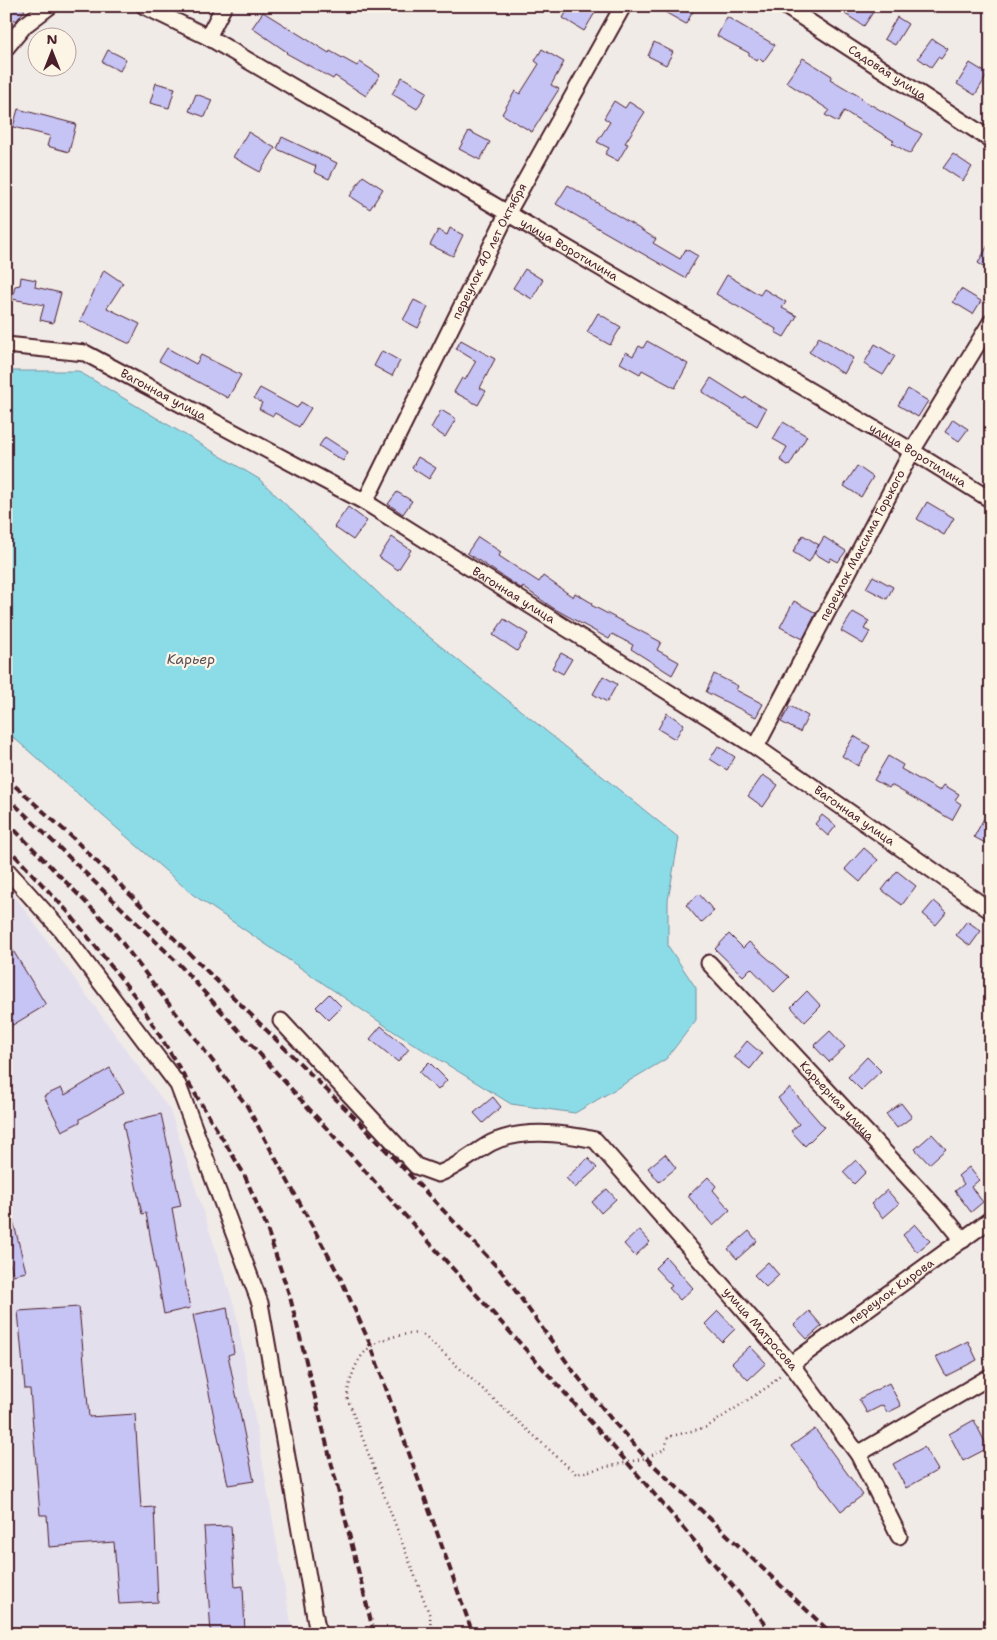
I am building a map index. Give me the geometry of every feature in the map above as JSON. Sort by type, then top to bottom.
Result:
[{"type":"street","points":[[6,48],[25,25],[50,6]]},
{"type":"street","name":"улица Воротилина","points":[[144,6],[208,38],[508,212],[912,451],[991,500]]},
{"type":"street","points":[[208,38],[224,6]]},
{"type":"street","name":"переулок 40 лет Октября","points":[[366,502],[508,212],[623,6]]},
{"type":"street","name":"Садовая улица","points":[[785,6],[991,140]]},
{"type":"street","name":"переулок Максима Горького","points":[[756,747],[912,451],[991,322]]},
{"type":"street","name":"Вагонная улица","points":[[6,345],[86,353],[366,502],[756,747],[991,911]]},
{"type":"street","points":[[6,869],[61,930],[178,1085],[260,1303],[318,1634]]},
{"type":"street","name":"Карьерная улица","points":[[709,963],[942,1214],[963,1240]]},
{"type":"street","name":"улица Матросова","points":[[281,1021],[416,1166],[438,1174],[452,1169],[492,1143],[516,1136],[543,1133],[595,1140],[791,1364],[858,1454],[899,1536]]},
{"type":"street","name":"переулок Кирова","points":[[791,1364],[991,1219]]},
{"type":"street","points":[[858,1454],[991,1376]]},
{"type":"path","points":[[431,1634],[430,1616],[347,1397],[351,1373],[363,1354],[371,1346],[394,1334],[421,1333],[576,1474],[646,1458],[665,1449],[668,1437],[707,1428],[769,1386],[791,1364]]},
{"type":"shaded area","points":[[6,884],[170,1110],[236,1311],[293,1634],[6,1634]]},
{"type":"water","name":"Карьер","points":[[6,371],[78,371],[259,479],[397,611],[679,838],[668,900],[668,946],[696,988],[696,1020],[666,1059],[575,1113],[511,1104],[396,1033],[192,894],[6,731]]},
{"type":"building","points":[[6,6],[17,6],[25,10],[16,21],[6,16]]},
{"type":"building","points":[[570,6],[588,6],[596,11],[584,31],[563,18]]},
{"type":"building","points":[[654,6],[696,6],[686,24]]},
{"type":"building","points":[[849,6],[877,6],[864,26],[845,14]]},
{"type":"building","points":[[263,12],[329,53],[330,51],[357,66],[360,62],[380,75],[366,96],[335,76],[333,79],[286,53],[252,28]]},
{"type":"building","points":[[727,17],[775,45],[763,62],[759,58],[757,61],[749,53],[717,36]]},
{"type":"building","points":[[897,17],[908,24],[895,45],[884,39]]},
{"type":"building","points":[[932,39],[948,49],[941,59],[938,57],[931,67],[918,58]]},
{"type":"building","points":[[654,42],[673,52],[666,65],[648,56]]},
{"type":"building","points":[[542,49],[564,62],[551,85],[559,89],[532,132],[502,114],[515,91],[520,94],[539,64],[535,61]]},
{"type":"building","points":[[108,50],[126,59],[120,71],[102,62]]},
{"type":"building","points":[[803,58],[832,76],[830,79],[861,99],[922,134],[910,154],[892,143],[894,141],[844,111],[838,122],[825,115],[829,110],[786,82]]},
{"type":"building","points":[[970,63],[988,74],[975,95],[957,84]]},
{"type":"building","points":[[402,77],[427,92],[417,109],[392,94]]},
{"type":"building","points":[[156,83],[175,88],[169,108],[150,103]]},
{"type":"building","points":[[196,94],[212,100],[205,117],[189,111]]},
{"type":"building","points":[[614,101],[625,108],[629,102],[645,112],[625,143],[628,144],[618,161],[605,154],[609,148],[597,142],[610,122],[604,118]]},
{"type":"building","points":[[18,109],[76,124],[69,152],[47,146],[50,136],[13,127]]},
{"type":"building","points":[[469,131],[490,142],[480,160],[459,149]]},
{"type":"building","points":[[248,132],[275,148],[260,172],[233,157]]},
{"type":"building","points":[[282,137],[337,163],[329,179],[314,172],[316,166],[277,149]]},
{"type":"building","points":[[953,154],[972,167],[963,181],[943,168]]},
{"type":"building","points":[[363,176],[383,189],[370,209],[350,196]]},
{"type":"building","points":[[568,185],[656,239],[653,243],[680,259],[686,249],[698,256],[685,278],[556,204]]},
{"type":"building","points":[[450,228],[463,235],[453,256],[430,245],[438,230],[447,235]]},
{"type":"building","points":[[991,240],[991,271],[978,263]]},
{"type":"building","points":[[525,269],[543,280],[532,299],[513,288]]},
{"type":"building","points":[[104,270],[123,283],[107,308],[140,324],[130,344],[80,321]]},
{"type":"building","points":[[727,275],[760,295],[764,289],[786,302],[782,308],[797,316],[784,337],[775,332],[776,329],[716,294]]},
{"type":"building","points":[[21,277],[36,280],[35,287],[61,293],[53,323],[40,320],[44,305],[12,299],[15,286],[20,285]]},
{"type":"building","points":[[961,289],[981,301],[973,314],[953,302]]},
{"type":"building","points":[[414,300],[428,307],[418,328],[403,320]]},
{"type":"building","points":[[598,313],[621,327],[610,345],[587,332]]},
{"type":"building","points":[[819,337],[853,358],[844,374],[809,352]]},
{"type":"building","points":[[461,340],[495,359],[480,388],[486,391],[478,405],[454,392],[462,378],[465,380],[476,361],[456,349]]},
{"type":"building","points":[[647,341],[688,364],[675,388],[642,370],[640,374],[620,363],[626,352],[633,356],[639,346],[643,348]]},
{"type":"building","points":[[875,344],[895,356],[883,375],[864,364]]},
{"type":"building","points":[[167,348],[196,364],[201,355],[241,375],[228,398],[159,361]]},
{"type":"building","points":[[382,351],[400,361],[392,376],[374,366]]},
{"type":"building","points":[[711,378],[744,399],[745,397],[766,409],[757,426],[702,392]]},
{"type":"building","points":[[260,388],[297,408],[301,402],[311,408],[299,427],[275,413],[273,416],[259,409],[262,403],[254,398]]},
{"type":"building","points":[[908,389],[928,401],[918,417],[898,405]]},
{"type":"building","points":[[441,410],[456,419],[445,437],[431,428]]},
{"type":"building","points":[[953,419],[968,429],[959,441],[945,432]]},
{"type":"building","points":[[783,422],[807,436],[789,466],[780,460],[787,447],[773,439]]},
{"type":"building","points":[[325,437],[348,452],[343,461],[319,446]]},
{"type":"building","points":[[418,457],[436,468],[429,479],[412,468]]},
{"type":"building","points":[[857,466],[873,477],[861,497],[844,486]]},
{"type":"building","points":[[397,492],[412,501],[403,514],[388,504]]},
{"type":"building","points":[[927,502],[954,518],[944,535],[917,519]]},
{"type":"building","points":[[348,507],[367,521],[353,540],[334,527]]},
{"type":"building","points":[[803,535],[819,545],[809,562],[793,552]]},
{"type":"building","points":[[392,537],[411,550],[398,570],[379,557]]},
{"type":"building","points":[[478,537],[501,552],[499,556],[539,582],[543,576],[573,597],[575,593],[592,603],[591,605],[661,642],[657,650],[679,662],[672,675],[631,649],[633,645],[612,634],[609,639],[553,608],[523,587],[522,589],[467,553]]},
{"type":"building","points":[[824,537],[846,551],[838,562],[831,558],[829,562],[814,553]]},
{"type":"building","points":[[873,576],[893,587],[887,599],[866,588]]},
{"type":"building","points":[[794,601],[816,613],[803,639],[780,627]]},
{"type":"building","points":[[853,612],[869,621],[864,629],[870,632],[863,644],[841,631]]},
{"type":"building","points":[[504,619],[528,634],[517,651],[493,635]]},
{"type":"building","points":[[561,653],[572,659],[563,674],[552,668]]},
{"type":"building","points":[[714,674],[738,686],[736,690],[763,704],[756,717],[706,692]]},
{"type":"building","points":[[603,676],[617,684],[607,702],[593,694]]},
{"type":"building","points":[[790,706],[808,716],[800,732],[781,722]]},
{"type":"building","points":[[667,713],[684,724],[675,739],[658,729]]},
{"type":"building","points":[[854,736],[870,746],[858,766],[842,756]]},
{"type":"building","points":[[718,746],[735,757],[727,770],[710,759]]},
{"type":"building","points":[[888,756],[903,765],[901,769],[940,791],[944,785],[959,794],[955,800],[961,804],[952,820],[891,785],[889,788],[874,780]]},
{"type":"building","points":[[763,775],[778,785],[763,807],[748,796]]},
{"type":"building","points":[[991,805],[991,846],[974,837]]},
{"type":"building","points":[[822,815],[836,826],[828,836],[815,824]]},
{"type":"building","points":[[864,848],[878,860],[860,882],[845,869]]},
{"type":"building","points":[[897,871],[916,886],[902,905],[882,890]]},
{"type":"building","points":[[699,894],[714,911],[701,923],[686,905]]},
{"type":"building","points":[[934,901],[947,912],[936,925],[923,914]]},
{"type":"building","points":[[967,921],[981,931],[970,946],[956,935]]},
{"type":"building","points":[[729,934],[743,948],[749,942],[789,977],[774,992],[751,968],[743,976],[715,949]]},
{"type":"building","points":[[6,939],[46,1005],[6,1029]]},
{"type":"building","points":[[807,991],[821,1006],[805,1022],[791,1007]]},
{"type":"building","points":[[329,994],[342,1007],[329,1020],[316,1007]]},
{"type":"building","points":[[381,1026],[409,1049],[398,1062],[370,1039]]},
{"type":"building","points":[[830,1031],[845,1047],[829,1062],[814,1046]]},
{"type":"building","points":[[747,1041],[762,1054],[750,1069],[734,1057]]},
{"type":"building","points":[[867,1057],[881,1071],[861,1090],[848,1077]]},
{"type":"building","points":[[429,1062],[447,1080],[438,1090],[419,1072]]},
{"type":"building","points":[[110,1068],[124,1093],[80,1119],[80,1122],[62,1131],[44,1096],[61,1088],[65,1095]]},
{"type":"building","points":[[790,1088],[824,1127],[805,1146],[791,1131],[799,1124],[778,1098]]},
{"type":"building","points":[[493,1097],[501,1107],[483,1123],[474,1113]]},
{"type":"building","points":[[901,1103],[912,1117],[897,1128],[886,1114]]},
{"type":"building","points":[[161,1114],[181,1206],[172,1208],[190,1308],[164,1314],[146,1213],[142,1214],[123,1123]]},
{"type":"building","points":[[932,1134],[946,1149],[929,1164],[915,1149]]},
{"type":"building","points":[[665,1154],[676,1168],[659,1182],[648,1168]]},
{"type":"building","points":[[588,1158],[597,1168],[575,1188],[566,1178]]},
{"type":"building","points":[[856,1160],[866,1172],[854,1184],[843,1172]]},
{"type":"building","points":[[969,1167],[979,1180],[971,1187],[983,1202],[971,1212],[955,1191],[964,1184],[958,1176]]},
{"type":"building","points":[[708,1177],[716,1186],[713,1190],[730,1210],[713,1226],[688,1196]]},
{"type":"building","points":[[607,1189],[616,1199],[601,1213],[592,1202]]},
{"type":"building","points":[[887,1190],[899,1204],[883,1218],[871,1204]]},
{"type":"building","points":[[10,1208],[26,1272],[13,1275],[6,1249],[6,1209]]},
{"type":"building","points":[[915,1224],[930,1241],[917,1252],[903,1235]]},
{"type":"building","points":[[639,1230],[650,1242],[635,1256],[624,1244]]},
{"type":"building","points":[[749,1231],[757,1241],[737,1259],[728,1249]]},
{"type":"building","points":[[666,1257],[693,1288],[680,1300],[669,1288],[672,1286],[655,1268]]},
{"type":"building","points":[[768,1262],[779,1275],[766,1287],[754,1275]]},
{"type":"building","points":[[79,1307],[89,1417],[135,1414],[141,1508],[154,1507],[158,1602],[119,1604],[114,1542],[49,1547],[47,1515],[40,1515],[30,1389],[25,1389],[18,1311]]},
{"type":"building","points":[[227,1307],[234,1353],[228,1355],[254,1481],[228,1485],[193,1315]]},
{"type":"building","points":[[718,1311],[735,1329],[722,1342],[705,1324]]},
{"type":"building","points":[[809,1311],[822,1326],[807,1339],[794,1325]]},
{"type":"building","points":[[968,1341],[977,1360],[946,1376],[936,1357]]},
{"type":"building","points":[[750,1346],[766,1363],[748,1380],[732,1363]]},
{"type":"building","points":[[889,1383],[901,1406],[887,1413],[883,1405],[867,1413],[859,1399]]},
{"type":"building","points":[[974,1420],[988,1448],[963,1461],[949,1434]]},
{"type":"building","points":[[815,1429],[863,1495],[841,1511],[791,1446]]},
{"type":"building","points":[[924,1447],[938,1470],[906,1488],[893,1464]]},
{"type":"building","points":[[231,1526],[235,1587],[243,1586],[245,1634],[211,1634],[204,1527]]},
{"type":"railway","points":[[6,778],[73,838],[361,1124],[501,1271],[574,1372],[612,1420],[646,1458],[832,1634]]},
{"type":"railway","points":[[6,796],[177,962],[626,1461],[774,1634]]},
{"type":"railway","points":[[6,821],[110,927],[247,1106],[340,1277],[371,1346],[473,1634]]},
{"type":"railway","points":[[6,846],[69,913],[138,1000],[244,1174],[265,1223],[290,1297],[374,1634]]}]
